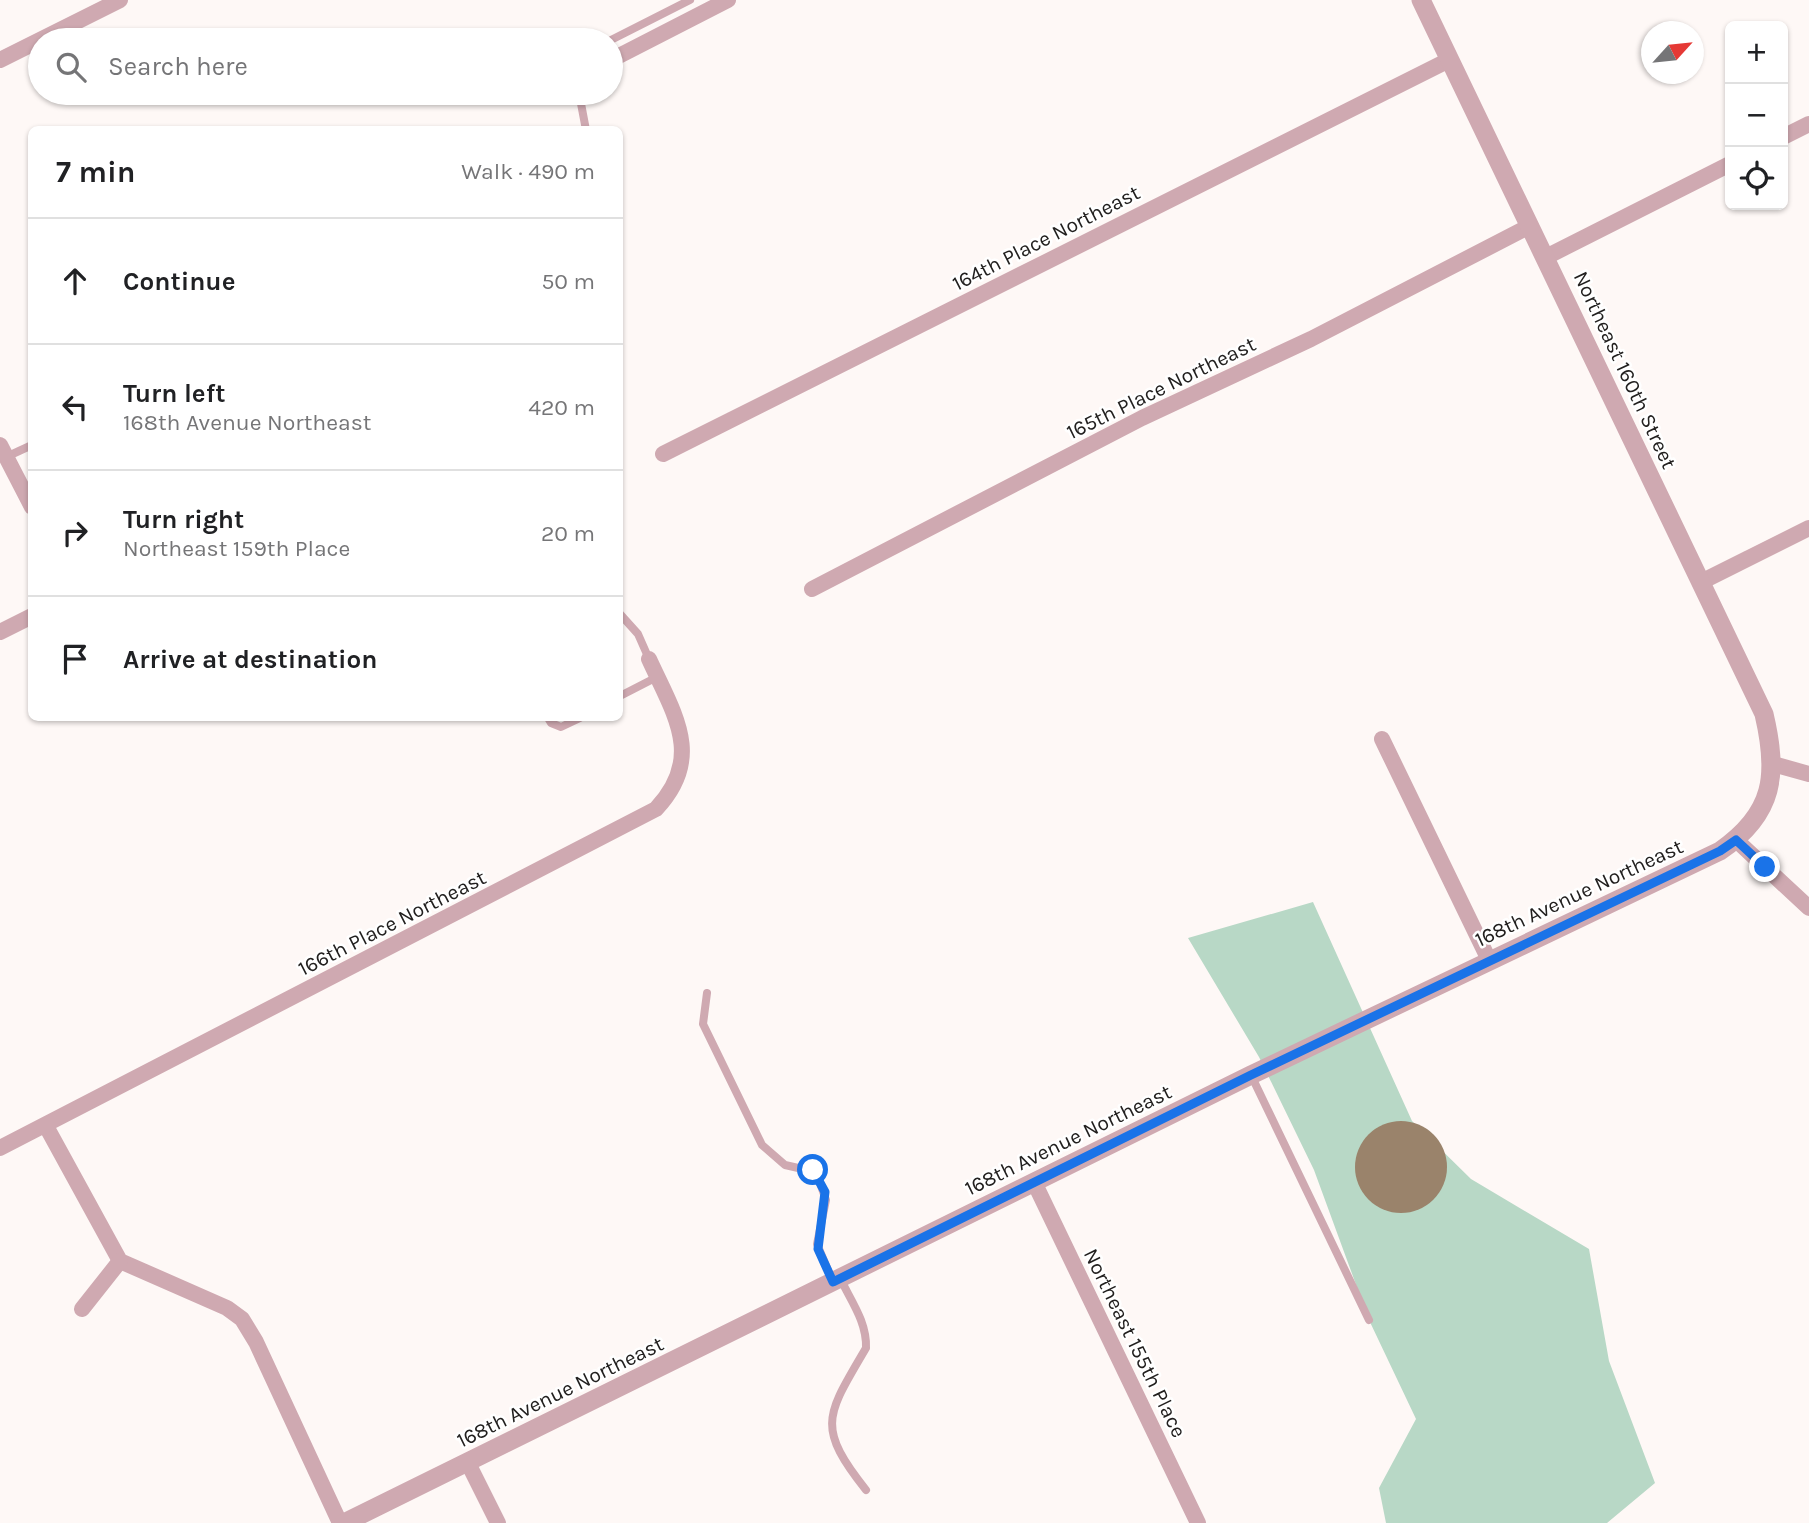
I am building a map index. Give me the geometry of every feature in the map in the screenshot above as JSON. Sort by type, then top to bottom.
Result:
[{"type":"street","points":[[64,28],[120,0]]},
{"type":"street","points":[[623,54],[728,0]]},
{"type":"street","name":"Northeast 160th Street","points":[[1421,0],[1764,714],[1773,764]]},
{"type":"street","points":[[0,60],[28,46]]},
{"type":"street","name":"164th Place Northeast","points":[[663,454],[1449,60]]},
{"type":"street","points":[[1788,134],[1809,124]]},
{"type":"street","points":[[1546,257],[1725,167]]},
{"type":"street","name":"165th Place Northeast","points":[[812,589],[1142,418],[1311,339],[1530,226]]},
{"type":"street","points":[[2,454],[28,500]]},
{"type":"street","points":[[1701,582],[1809,528]]},
{"type":"street","points":[[0,632],[28,617]]},
{"type":"street","name":"166th Place Northeast","points":[[0,1148],[656,809],[680,778],[682,747],[674,713],[649,659]]},
{"type":"street","points":[[1382,739],[1489,960]]},
{"type":"street","points":[[1773,764],[1809,774]]},
{"type":"street","name":"168th Avenue Northeast","points":[[347,1522],[1251,1075],[1720,851],[1736,840],[1767,797],[1773,764]]},
{"type":"street","points":[[1736,840],[1809,908]]},
{"type":"street","points":[[46,1126],[120,1261],[227,1308],[242,1319],[347,1522]]},
{"type":"street","name":"Northeast 155th Place","points":[[1034,1182],[1198,1523]]},
{"type":"street","points":[[82,1310],[120,1261]]},
{"type":"street","points":[[468,1463],[498,1523]]},
{"type":"lane","points":[[623,34],[690,0]]},
{"type":"lane","points":[[581,105],[585,126]]},
{"type":"lane","points":[[2,454],[28,445]]},
{"type":"lane","points":[[623,617],[638,634],[649,659]]},
{"type":"lane","points":[[623,694],[657,677]]},
{"type":"lane","points":[[550,721],[561,727],[574,721]]},
{"type":"lane","points":[[707,993],[703,1024],[762,1145],[785,1165],[817,1172],[826,1200],[817,1244],[864,1325],[866,1338],[866,1348],[837,1402],[831,1426],[838,1453],[866,1490]]},
{"type":"lane","points":[[1251,1075],[1369,1320]]},
{"type":"green space","points":[[1313,902],[1412,1121],[1471,1179],[1589,1249],[1609,1361],[1655,1483],[1607,1523],[1386,1523],[1379,1488],[1416,1419],[1369,1320],[1314,1170],[1259,1057],[1188,938]]},
{"type":"building","points":[[1401,1121],[1419,1124],[1434,1134],[1444,1149],[1447,1167],[1444,1185],[1434,1200],[1419,1210],[1401,1213],[1383,1210],[1368,1200],[1358,1185],[1355,1167],[1358,1149],[1368,1134],[1383,1124]]},
{"type":"route","points":[[813,1170],[817,1172],[826,1200],[817,1244],[833,1282],[1251,1075],[1720,851],[1736,840],[1765,867]]}]
